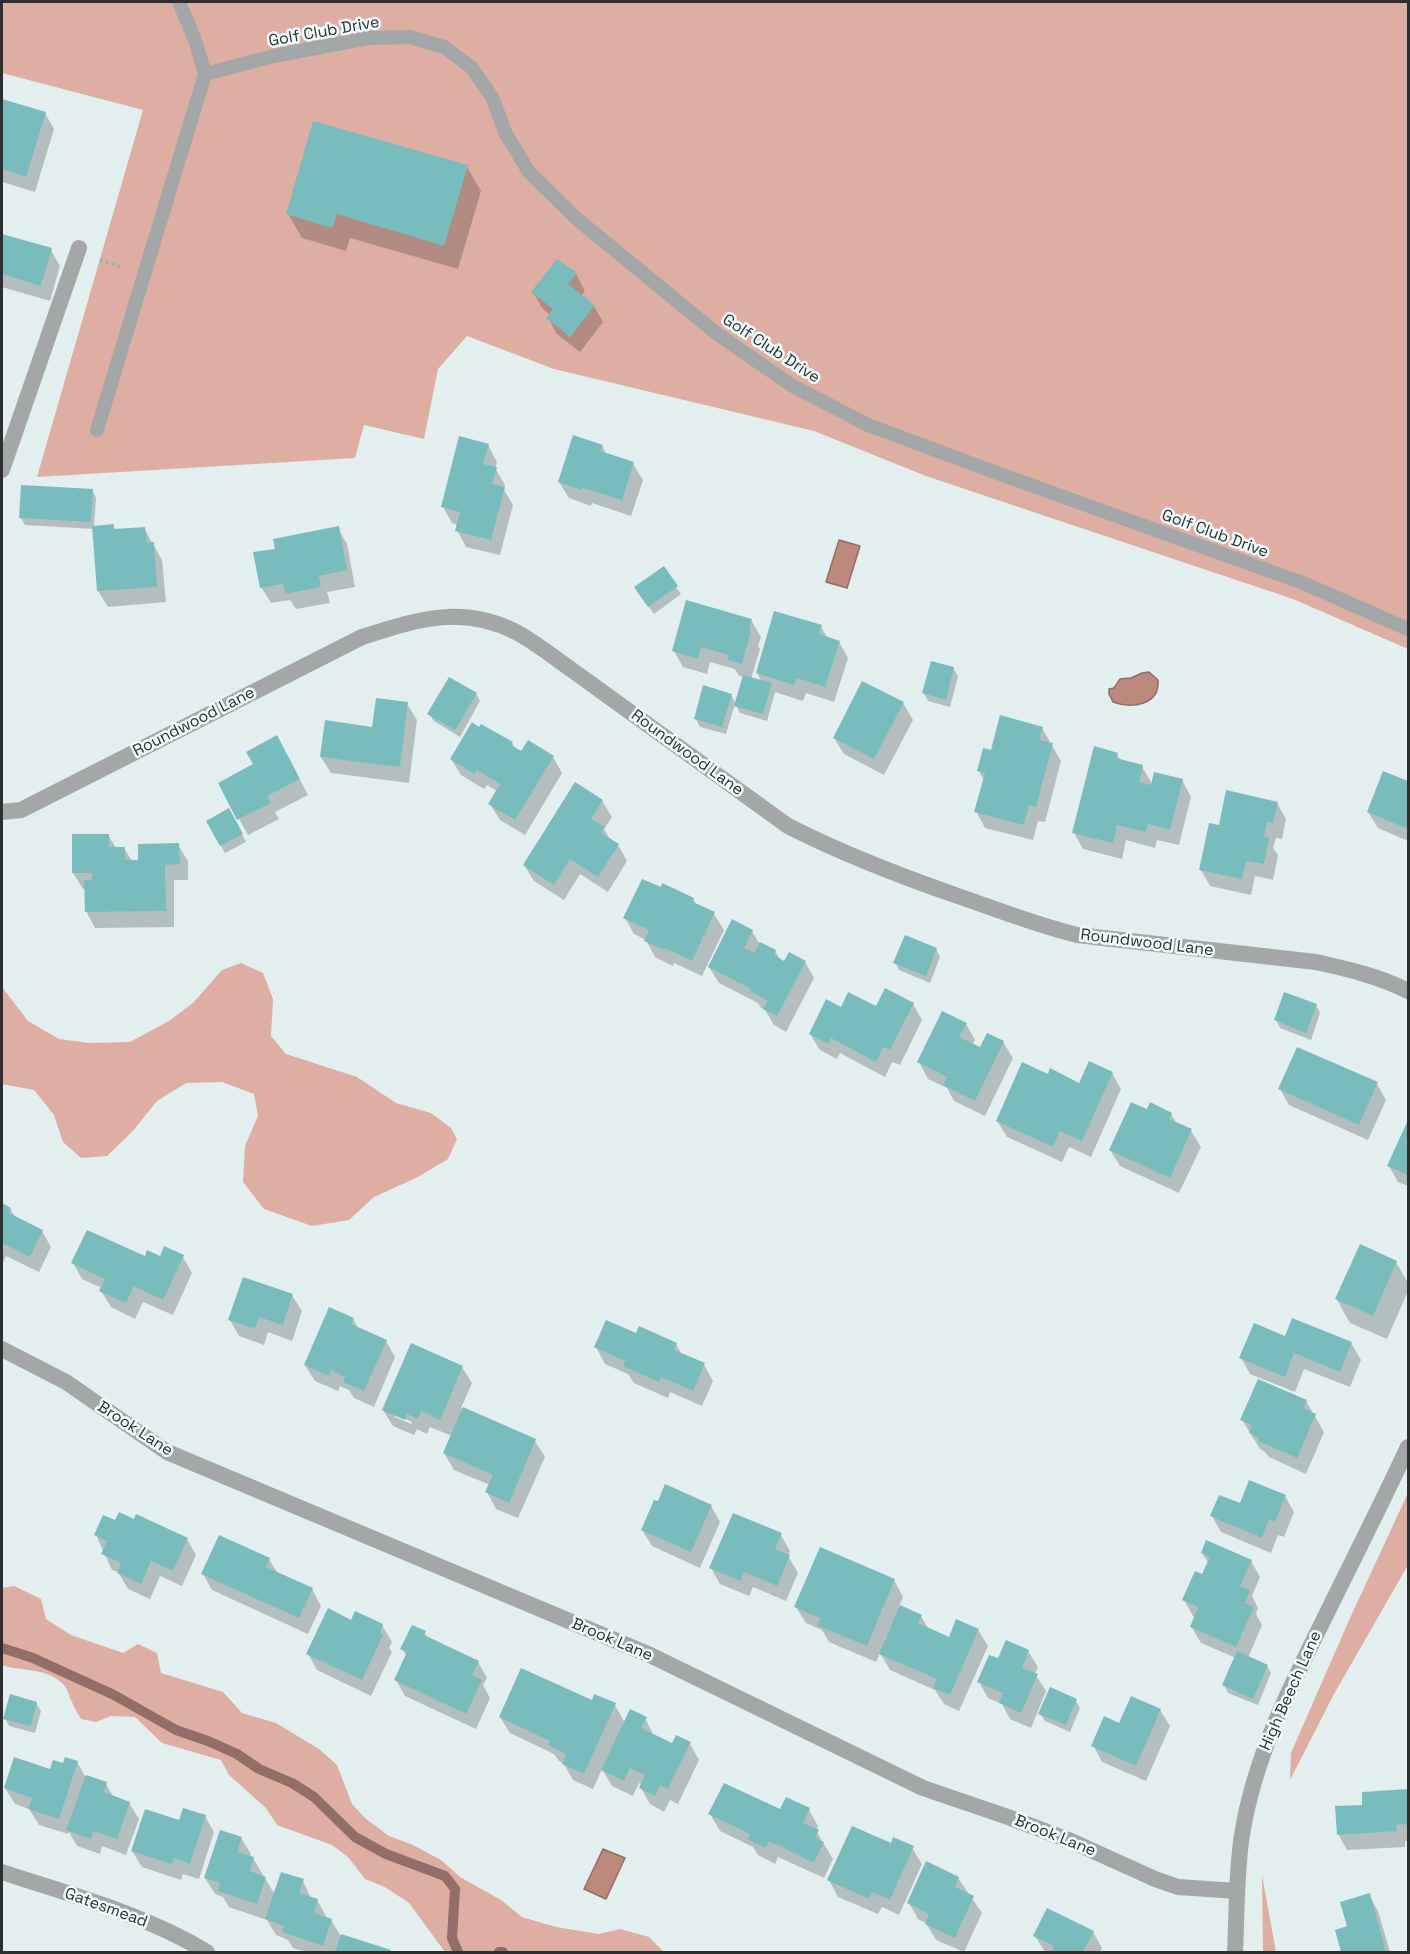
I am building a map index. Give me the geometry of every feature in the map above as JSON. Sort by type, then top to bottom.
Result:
[{"type":"street","points":[[2,470],[77,251]]},
{"type":"street","name":"Roundwood Lane","points":[[2,812],[21,810],[362,637],[407,623],[454,615],[464,616],[483,619],[515,632],[548,652],[788,826],[830,848],[880,869],[1056,930],[1077,935],[1316,962],[1383,979],[1408,991]]},
{"type":"street","name":"Brook Lane","points":[[2,1348],[66,1383],[167,1452],[650,1655],[923,1788],[1071,1841],[1178,1887],[1237,1891]]},
{"type":"street","name":"High Beech Lane","points":[[1236,1953],[1237,1891],[1242,1834],[1257,1771],[1296,1674],[1408,1448]]},
{"type":"street","name":"Gatesmead","points":[[2,1872],[142,1920],[181,1937],[207,1953]]},
{"type":"lane","points":[[97,430],[205,74],[195,40],[179,2]]},
{"type":"lane","name":"Golf Club Drive","points":[[205,74],[274,56],[368,38],[410,37],[444,47],[471,67],[492,97],[506,134],[529,172],[577,219],[716,333],[791,385],[868,425],[1303,583],[1408,629]]},
{"type":"path","points":[[77,251],[144,275]]},
{"type":"shaded area","points":[[2,2],[1408,2],[1408,649],[1293,599],[926,476],[814,431],[554,369],[467,336],[438,369],[424,439],[364,425],[355,458],[37,477],[143,110],[2,73]]},
{"type":"shaded area","points":[[839,540],[860,546],[847,588],[826,582]]},
{"type":"shaded area","points":[[1149,672],[1158,680],[1157,688],[1150,700],[1136,705],[1113,702],[1109,689],[1114,688],[1120,679]]},
{"type":"shaded area","points":[[241,963],[263,973],[273,999],[271,1036],[286,1054],[357,1077],[396,1103],[431,1113],[451,1128],[457,1139],[448,1159],[418,1177],[374,1197],[349,1220],[312,1226],[264,1209],[243,1182],[245,1146],[258,1116],[254,1094],[222,1082],[186,1083],[157,1101],[132,1132],[107,1156],[81,1158],[63,1142],[54,1115],[34,1090],[2,1084],[2,987],[28,1021],[59,1039],[89,1043],[130,1042],[169,1021],[193,1003],[222,970]]},
{"type":"shaded area","points":[[1408,1493],[1408,1565],[1334,1694],[1290,1780],[1291,1753]]},
{"type":"shaded area","points":[[14,1586],[41,1599],[46,1619],[71,1635],[123,1653],[138,1644],[157,1653],[161,1673],[223,1692],[242,1713],[276,1723],[319,1749],[337,1765],[352,1804],[365,1818],[389,1836],[413,1845],[441,1860],[460,1877],[501,1900],[522,1917],[556,1927],[599,1934],[620,1929],[649,1937],[664,1952],[445,1952],[409,1903],[385,1887],[365,1879],[348,1857],[332,1845],[277,1825],[266,1808],[229,1775],[221,1760],[162,1743],[135,1717],[111,1716],[96,1722],[81,1719],[65,1687],[57,1679],[50,1675],[2,1665],[2,1588]]},
{"type":"shaded area","points":[[603,1849],[625,1858],[606,1899],[584,1889]]},
{"type":"shaded area","points":[[1262,1875],[1276,1952],[1263,1952]]},
{"type":"building","points":[[2,99],[46,112],[26,177],[2,169]]},
{"type":"building","points":[[313,121],[468,165],[444,246],[337,214],[332,228],[286,214]]},
{"type":"building","points":[[2,234],[52,248],[41,286],[2,274]]},
{"type":"building","points":[[557,259],[577,273],[568,284],[595,305],[570,337],[546,318],[553,309],[531,292]]},
{"type":"building","points":[[573,435],[603,445],[600,451],[634,462],[622,500],[558,482]]},
{"type":"building","points":[[459,436],[489,444],[483,464],[497,467],[492,484],[505,487],[491,540],[455,531],[460,512],[441,507]]},
{"type":"building","points":[[21,485],[93,489],[91,522],[19,518]]},
{"type":"building","points":[[114,524],[114,529],[145,527],[147,543],[154,542],[157,587],[97,591],[92,526]]},
{"type":"building","points":[[339,526],[347,570],[319,576],[321,587],[285,594],[283,584],[260,588],[253,552],[275,549],[273,539]]},
{"type":"building","points":[[664,566],[678,586],[648,607],[634,587]]},
{"type":"building","points":[[686,600],[752,619],[742,664],[728,660],[729,655],[701,647],[698,659],[672,651]]},
{"type":"building","points":[[774,611],[822,625],[819,634],[840,641],[825,687],[797,678],[794,685],[756,673]]},
{"type":"building","points":[[931,661],[954,667],[946,700],[922,693]]},
{"type":"building","points":[[743,675],[772,683],[763,714],[734,706]]},
{"type":"building","points":[[449,677],[477,693],[455,730],[427,714]]},
{"type":"building","points":[[862,681],[904,702],[874,759],[833,738]]},
{"type":"building","points":[[703,685],[732,694],[722,727],[694,719]]},
{"type":"building","points":[[376,698],[408,702],[400,767],[320,757],[325,720],[372,727]]},
{"type":"building","points":[[1000,715],[1043,727],[1039,740],[1053,743],[1036,807],[1029,805],[1024,825],[974,812],[985,773],[977,771],[983,748],[991,750]]},
{"type":"building","points":[[472,722],[479,727],[481,724],[513,742],[511,745],[521,751],[528,740],[554,756],[515,820],[488,804],[500,784],[477,770],[474,774],[450,759]]},
{"type":"building","points":[[277,735],[300,779],[267,796],[271,803],[237,820],[218,783],[253,764],[246,752]]},
{"type":"building","points":[[1094,746],[1118,753],[1116,758],[1143,765],[1139,782],[1151,785],[1154,772],[1183,779],[1170,830],[1148,824],[1146,832],[1117,825],[1113,843],[1072,833]]},
{"type":"building","points":[[1383,771],[1408,781],[1408,829],[1367,812]]},
{"type":"building","points":[[575,782],[603,800],[591,819],[605,827],[601,833],[619,844],[598,877],[570,859],[554,885],[523,865]]},
{"type":"building","points":[[1226,790],[1278,802],[1273,823],[1267,822],[1264,836],[1269,838],[1264,864],[1246,861],[1242,879],[1199,870],[1209,823],[1219,825]]},
{"type":"building","points":[[229,808],[243,834],[220,846],[206,821]]},
{"type":"building","points":[[72,834],[109,834],[109,847],[125,847],[125,860],[138,860],[138,844],[179,843],[180,864],[165,865],[166,911],[85,912],[84,880],[92,880],[92,873],[72,873]]},
{"type":"building","points":[[642,879],[661,887],[662,883],[694,898],[693,902],[715,912],[692,961],[644,941],[649,930],[623,918]]},
{"type":"building","points":[[732,919],[753,930],[744,948],[754,953],[760,942],[776,950],[774,955],[784,961],[789,952],[806,961],[777,1016],[763,1009],[768,1001],[750,991],[751,989],[708,967]]},
{"type":"building","points":[[905,935],[937,948],[926,976],[893,963]]},
{"type":"building","points":[[885,988],[914,1003],[890,1050],[883,1047],[876,1062],[831,1038],[828,1044],[809,1034],[826,999],[841,1007],[848,992],[876,1006]]},
{"type":"building","points":[[1284,992],[1317,1004],[1306,1033],[1274,1020]]},
{"type":"building","points":[[942,1011],[967,1023],[959,1037],[980,1047],[987,1033],[1004,1041],[975,1101],[943,1085],[947,1077],[917,1062]]},
{"type":"building","points":[[1297,1047],[1378,1082],[1359,1125],[1278,1089]]},
{"type":"building","points":[[1089,1061],[1113,1072],[1082,1141],[1060,1131],[1053,1147],[996,1121],[1022,1062],[1048,1074],[1050,1068],[1079,1083]]},
{"type":"building","points":[[1131,1102],[1147,1109],[1150,1102],[1172,1113],[1169,1119],[1192,1129],[1170,1178],[1109,1150]]},
{"type":"building","points":[[1408,1120],[1408,1175],[1387,1166]]},
{"type":"building","points":[[2,1203],[11,1208],[9,1213],[43,1230],[30,1257],[2,1243]]},
{"type":"building","points":[[87,1230],[145,1256],[147,1250],[160,1256],[164,1246],[184,1255],[163,1300],[134,1286],[126,1303],[99,1291],[105,1279],[71,1263]]},
{"type":"building","points":[[1360,1244],[1397,1261],[1373,1316],[1335,1299]]},
{"type":"building","points":[[243,1277],[293,1294],[283,1325],[259,1317],[255,1329],[228,1320]]},
{"type":"building","points":[[329,1307],[354,1318],[351,1324],[387,1340],[364,1391],[343,1382],[345,1377],[331,1370],[329,1376],[304,1365]]},
{"type":"building","points":[[1292,1318],[1352,1342],[1340,1372],[1294,1353],[1285,1377],[1239,1358],[1254,1323],[1285,1336]]},
{"type":"building","points":[[606,1320],[636,1333],[639,1326],[677,1343],[674,1350],[705,1363],[693,1391],[661,1377],[659,1382],[623,1366],[625,1361],[594,1347]]},
{"type":"building","points":[[411,1343],[463,1366],[440,1420],[421,1411],[418,1419],[407,1414],[405,1420],[382,1410]]},
{"type":"building","points":[[1258,1379],[1307,1400],[1303,1408],[1316,1414],[1297,1458],[1258,1441],[1259,1438],[1249,1433],[1252,1425],[1240,1420]]},
{"type":"building","points":[[463,1407],[536,1439],[509,1503],[485,1492],[493,1475],[443,1453]]},
{"type":"building","points":[[1249,1480],[1286,1495],[1275,1522],[1269,1519],[1262,1538],[1210,1516],[1219,1495],[1240,1503]]},
{"type":"building","points":[[665,1484],[712,1505],[691,1552],[641,1530],[654,1500],[658,1501]]},
{"type":"building","points":[[119,1512],[134,1519],[136,1514],[188,1538],[173,1571],[151,1561],[141,1584],[117,1573],[121,1563],[101,1554],[107,1541],[94,1535],[103,1515],[115,1520]]},
{"type":"building","points":[[733,1513],[782,1533],[775,1549],[790,1555],[777,1586],[744,1572],[740,1581],[709,1568]]},
{"type":"building","points":[[219,1535],[270,1558],[266,1567],[313,1588],[299,1618],[201,1574]]},
{"type":"building","points":[[1206,1540],[1252,1560],[1240,1586],[1250,1590],[1245,1603],[1254,1607],[1236,1647],[1190,1627],[1198,1607],[1182,1600],[1195,1571],[1202,1574],[1210,1557],[1201,1553]]},
{"type":"building","points":[[820,1547],[895,1579],[867,1646],[818,1626],[820,1618],[794,1607]]},
{"type":"building","points":[[900,1605],[922,1615],[918,1623],[949,1637],[956,1619],[979,1629],[950,1695],[933,1688],[937,1679],[879,1654]]},
{"type":"building","points":[[328,1608],[351,1620],[355,1611],[383,1624],[380,1633],[383,1635],[362,1680],[306,1654]]},
{"type":"building","points":[[412,1625],[426,1631],[424,1635],[479,1661],[472,1675],[482,1680],[466,1714],[394,1680],[407,1652],[400,1649]]},
{"type":"building","points":[[1006,1640],[1029,1650],[1022,1668],[1038,1674],[1021,1713],[999,1703],[1003,1693],[977,1682],[989,1655],[998,1658]]},
{"type":"building","points":[[1237,1651],[1268,1665],[1253,1699],[1222,1685]]},
{"type":"building","points":[[521,1668],[592,1700],[594,1694],[616,1703],[584,1774],[562,1764],[566,1754],[548,1745],[550,1741],[499,1717]]},
{"type":"building","points":[[1050,1687],[1077,1699],[1066,1725],[1038,1714]]},
{"type":"building","points":[[10,1694],[37,1702],[31,1726],[3,1719]]},
{"type":"building","points":[[1131,1696],[1161,1709],[1136,1766],[1091,1746],[1104,1716],[1119,1723]]},
{"type":"building","points":[[630,1709],[647,1717],[641,1728],[672,1743],[676,1735],[691,1742],[668,1789],[660,1785],[655,1796],[639,1788],[645,1775],[630,1768],[624,1781],[601,1770]]},
{"type":"building","points":[[14,1757],[50,1769],[53,1760],[63,1763],[65,1757],[78,1761],[59,1819],[28,1809],[32,1798],[4,1788]]},
{"type":"building","points":[[86,1775],[107,1782],[104,1792],[130,1802],[117,1839],[93,1831],[91,1839],[66,1830]]},
{"type":"building","points":[[724,1783],[780,1809],[786,1797],[810,1808],[803,1823],[819,1830],[815,1838],[824,1842],[814,1863],[769,1841],[766,1848],[747,1839],[750,1834],[708,1814]]},
{"type":"building","points":[[1408,1789],[1408,1824],[1396,1825],[1397,1831],[1337,1835],[1335,1806],[1362,1805],[1362,1792]]},
{"type":"building","points":[[183,1808],[206,1815],[190,1864],[174,1858],[172,1864],[131,1851],[145,1809],[179,1820]]},
{"type":"building","points":[[852,1826],[891,1843],[893,1837],[914,1846],[890,1900],[872,1892],[869,1899],[827,1880]]},
{"type":"building","points":[[220,1830],[242,1837],[237,1852],[254,1857],[250,1871],[266,1877],[257,1904],[218,1891],[220,1883],[204,1878]]},
{"type":"building","points":[[926,1861],[959,1877],[955,1887],[974,1896],[955,1938],[925,1924],[929,1914],[907,1903]]},
{"type":"building","points":[[281,1872],[304,1879],[299,1893],[318,1899],[314,1913],[332,1919],[323,1946],[282,1932],[284,1926],[265,1919]]},
{"type":"building","points":[[1370,1893],[1386,1952],[1341,1952],[1335,1930],[1347,1926],[1340,1902]]},
{"type":"building","points":[[1047,1908],[1094,1931],[1083,1952],[1051,1952],[1054,1946],[1033,1936]]},
{"type":"building","points":[[341,1934],[391,1950],[390,1952],[335,1952]]},
{"type":"waterway","points":[[2,1648],[33,1658],[114,1695],[176,1730],[237,1754],[259,1769],[292,1783],[314,1797],[355,1837],[386,1854],[445,1876],[455,1889],[452,1938],[458,1952]]}]
